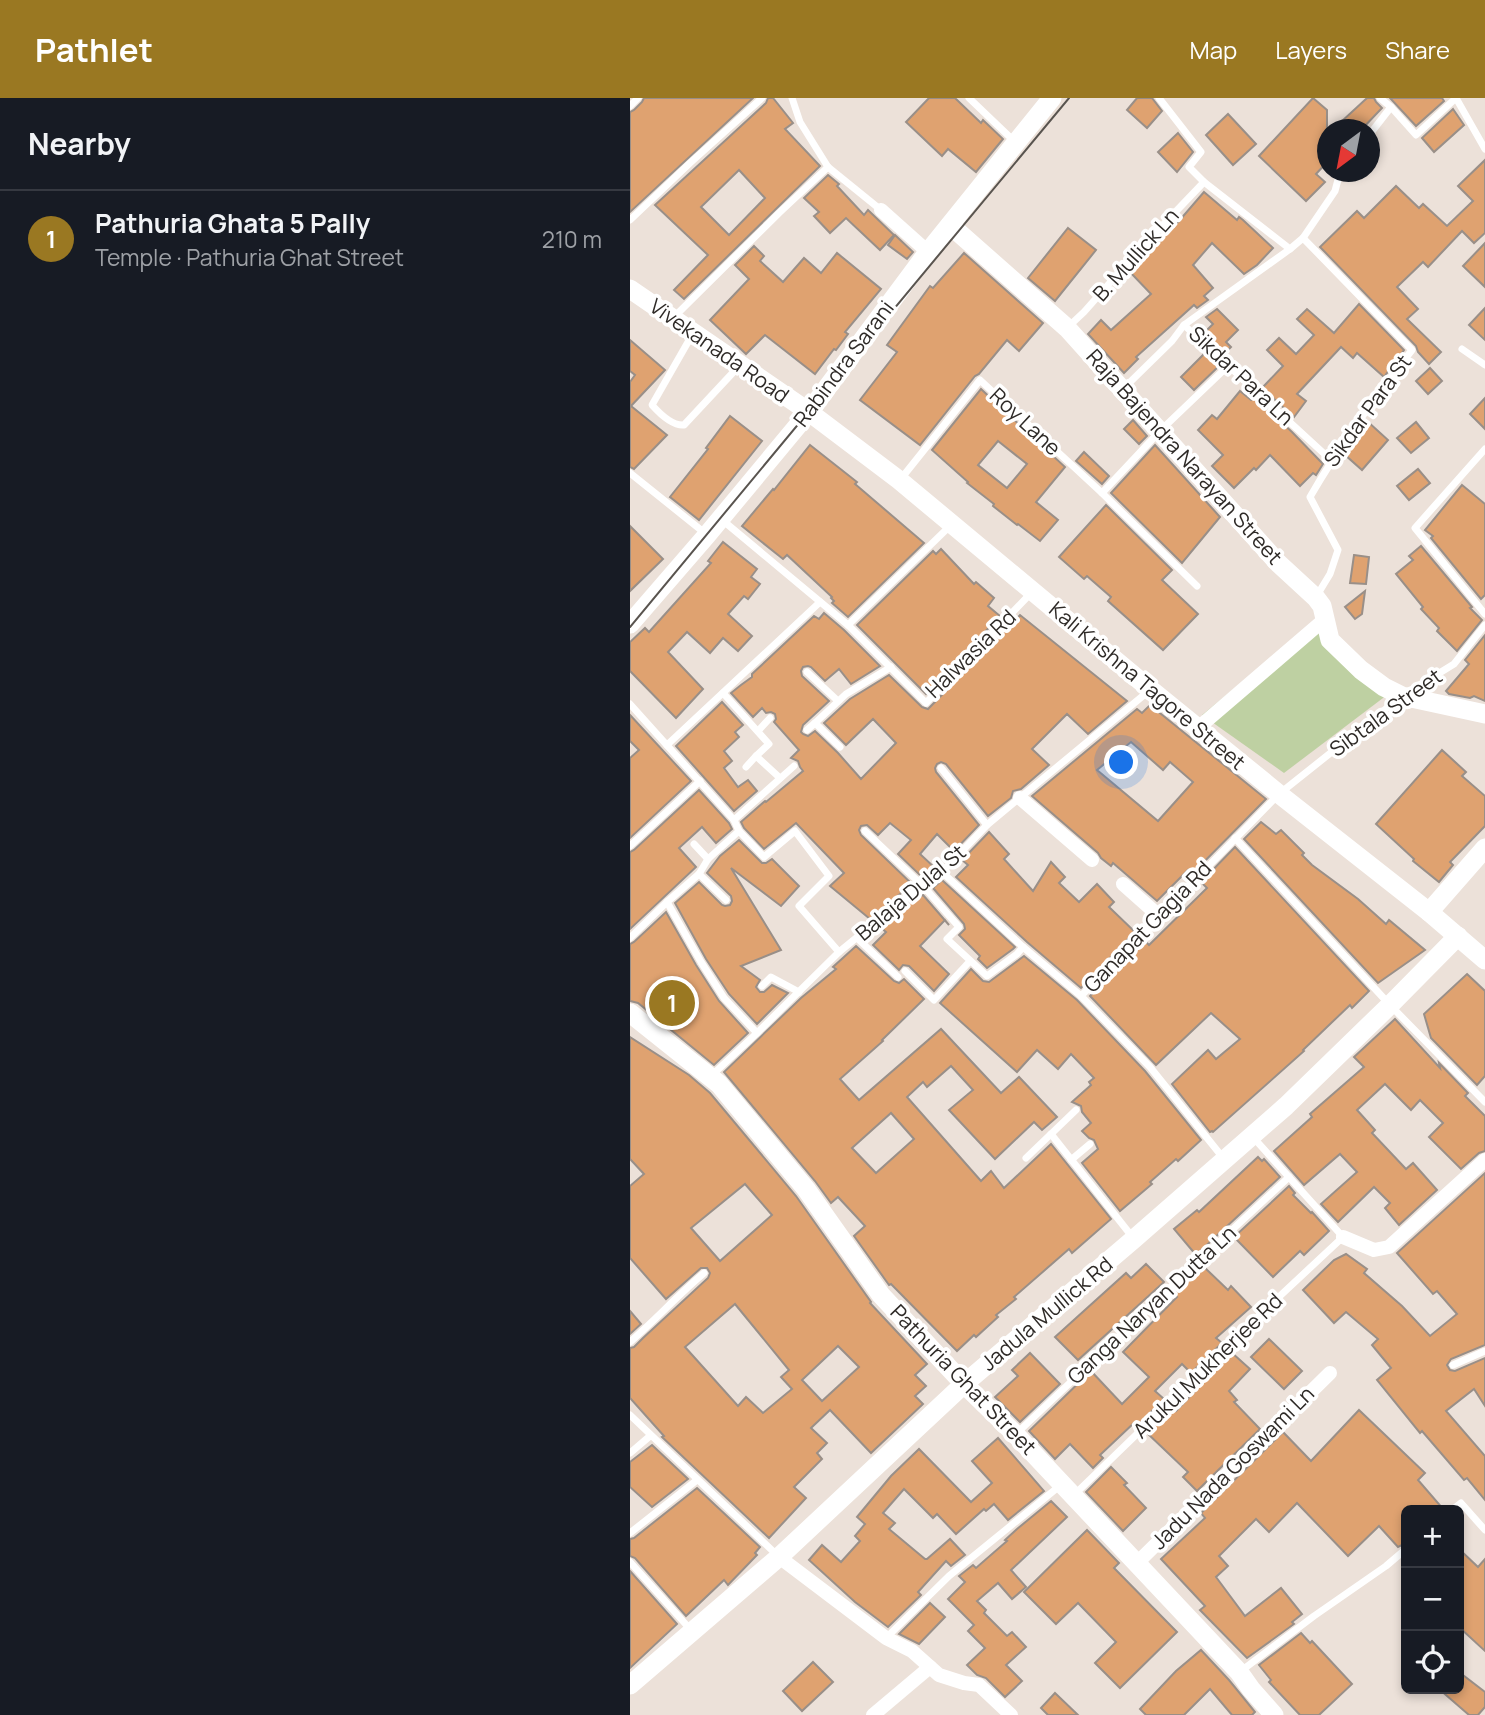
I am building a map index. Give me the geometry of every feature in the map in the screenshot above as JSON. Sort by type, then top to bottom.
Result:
[{"type":"main road","name":"Rabindra Sarani","points":[[630,624],[809,412],[928,252],[1052,98]]},
{"type":"main road","name":"Raja Bajendra Narayan Street","points":[[950,225],[1067,328],[1278,563],[1316,598],[1322,606],[1330,640],[1343,655],[1384,688],[1402,696],[1485,714]]},
{"type":"main road","name":"Vivekanada Road","points":[[630,289],[809,412]]},
{"type":"main road","name":"Kali Krishna Tagore Street","points":[[809,412],[899,480],[1150,689],[1485,960]]},
{"type":"main road","points":[[1429,912],[1485,848]]},
{"type":"main road","name":"Jadula Mullick Rd","points":[[630,1685],[779,1557],[964,1384],[1286,1106],[1458,936]]},
{"type":"main road","name":"Pathuria Ghat Street","points":[[630,1013],[719,1084],[806,1189],[881,1295],[964,1384],[1016,1434],[1239,1672],[1274,1715]]},
{"type":"street","points":[[881,211],[928,252]]},
{"type":"street","points":[[1198,728],[1325,619]]},
{"type":"street","points":[[1020,798],[1092,860]]},
{"type":"street","points":[[1123,884],[1159,916]]},
{"type":"street","points":[[1343,1237],[1374,1250],[1389,1247],[1485,1160]]},
{"type":"street","name":"Jadu Nada Goswami Ln","points":[[1137,1563],[1330,1373]]},
{"type":"street","points":[[779,1557],[886,1638],[912,1651],[939,1675],[979,1685],[1011,1715]]},
{"type":"street","points":[[873,1715],[930,1667]]},
{"type":"lane","points":[[630,106],[638,98]]},
{"type":"lane","points":[[630,220],[762,98]]},
{"type":"lane","points":[[792,98],[800,122],[828,167],[881,211]]},
{"type":"lane","points":[[969,98],[1016,143]]},
{"type":"lane","points":[[1159,98],[1201,152],[1189,167],[1290,250],[1303,238],[1335,191],[1337,182]]},
{"type":"lane","points":[[1380,98],[1416,135],[1456,98],[1485,149]]},
{"type":"lane","points":[[1380,121],[1391,107]]},
{"type":"lane","points":[[673,318],[828,167]]},
{"type":"lane","name":"B. Mullick Ln","points":[[1067,328],[1204,182]]},
{"type":"lane","name":"Sikdar Para St","points":[[1303,238],[1412,350],[1331,460],[1310,497],[1338,550],[1330,574],[1316,598]]},
{"type":"lane","name":"Sikdar Para Ln","points":[[1290,250],[1184,325],[1331,460]]},
{"type":"lane","points":[[1123,389],[1172,341],[1184,325]]},
{"type":"lane","points":[[693,332],[652,405],[671,422],[684,425],[740,365]]},
{"type":"lane","points":[[1462,349],[1485,365]]},
{"type":"lane","points":[[1197,586],[1102,493],[1161,430],[1229,365]]},
{"type":"lane","name":"Roy Lane","points":[[899,480],[980,380],[1102,493]]},
{"type":"lane","points":[[1485,449],[1415,528],[1485,614]]},
{"type":"lane","points":[[630,473],[707,535]]},
{"type":"lane","name":"Halwasia Rd","points":[[721,518],[848,625],[926,703],[1033,592]]},
{"type":"lane","points":[[848,625],[952,524]]},
{"type":"lane","points":[[667,745],[820,602]]},
{"type":"lane","name":"Sibtala Street","points":[[1279,794],[1402,696],[1454,664],[1485,625]]},
{"type":"lane","points":[[807,730],[846,694],[891,667]]},
{"type":"lane","points":[[807,672],[838,701]]},
{"type":"lane","name":"Balaja Dulal St","points":[[710,1077],[839,952],[910,894],[924,887],[942,872],[987,825],[1150,689]]},
{"type":"lane","points":[[723,693],[769,744],[746,767]]},
{"type":"lane","points":[[630,704],[764,857],[795,831],[829,876],[799,906],[839,952]]},
{"type":"lane","points":[[758,731],[771,718]]},
{"type":"lane","points":[[815,723],[839,747]]},
{"type":"lane","points":[[757,756],[780,778]]},
{"type":"lane","points":[[734,820],[794,765]]},
{"type":"lane","points":[[942,768],[987,825]]},
{"type":"lane","points":[[630,846],[700,782]]},
{"type":"lane","name":"Ganapat Gagia Rd","points":[[1224,1158],[1150,1067],[1081,996],[1279,794]]},
{"type":"lane","points":[[630,938],[699,874],[708,859],[739,831]]},
{"type":"lane","points":[[864,831],[924,887],[959,927],[947,939],[988,976],[1023,947]]},
{"type":"lane","points":[[1235,838],[1390,1005],[1485,1102]]},
{"type":"lane","points":[[694,844],[708,859]]},
{"type":"lane","points":[[942,872],[1081,996]]},
{"type":"lane","points":[[699,874],[726,900]]},
{"type":"lane","points":[[667,902],[724,998],[757,1033]]},
{"type":"lane","points":[[857,938],[898,977]]},
{"type":"lane","points":[[905,971],[934,1000],[971,961]]},
{"type":"lane","points":[[762,986],[771,977],[799,992]]},
{"type":"lane","points":[[1026,1158],[1076,1110]]},
{"type":"lane","points":[[1051,1134],[1135,1239]]},
{"type":"lane","points":[[1251,1135],[1343,1237]]},
{"type":"lane","points":[[1070,1160],[1090,1144]]},
{"type":"lane","name":"Ganga Naryan Dutta Ln","points":[[1016,1434],[1289,1177]]},
{"type":"lane","name":"Arukul Mukherjee Rd","points":[[886,1638],[949,1576],[1068,1490],[1343,1237]]},
{"type":"lane","points":[[630,1342],[704,1273]]},
{"type":"lane","points":[[1453,1365],[1485,1351]]},
{"type":"lane","points":[[630,1415],[779,1557]]},
{"type":"lane","points":[[630,1453],[650,1436]]},
{"type":"lane","points":[[630,1533],[696,1480]]},
{"type":"lane","points":[[1464,1506],[1485,1530]]},
{"type":"lane","points":[[1239,1672],[1401,1553]]},
{"type":"lane","points":[[630,1562],[692,1632]]},
{"type":"green space","points":[[1322,616],[1387,695],[1284,773],[1202,715]]},
{"type":"building","points":[[644,98],[753,98],[630,212],[630,112]]},
{"type":"building","points":[[768,98],[773,98],[793,123],[785,129],[820,166],[684,299],[674,290],[708,255],[655,205],[766,103]],"holes":[[[739,170],[765,198],[729,235],[701,207]]]},
{"type":"building","points":[[929,98],[955,98],[981,123],[983,120],[1003,139],[976,172],[948,149],[942,156],[906,122]]},
{"type":"building","points":[[1137,98],[1152,98],[1162,111],[1147,128],[1127,110]]},
{"type":"building","points":[[1313,98],[1327,110],[1327,119],[1317,119],[1317,182],[1325,182],[1306,201],[1259,156]]},
{"type":"building","points":[[1367,98],[1374,98],[1382,108],[1372,119],[1344,119]]},
{"type":"building","points":[[1390,98],[1442,98],[1444,101],[1416,126]]},
{"type":"building","points":[[1453,109],[1464,125],[1434,152],[1422,138]]},
{"type":"building","points":[[1228,114],[1256,144],[1233,165],[1206,135]]},
{"type":"building","points":[[1178,133],[1193,152],[1177,172],[1158,152]]},
{"type":"building","points":[[1485,160],[1485,233],[1474,243],[1462,231],[1428,267],[1423,262],[1397,287],[1418,309],[1407,319],[1441,352],[1429,364],[1416,346],[1320,247],[1357,211],[1364,218],[1396,186],[1419,208],[1423,204],[1447,226],[1473,201],[1458,186]]},
{"type":"building","points":[[828,175],[839,184],[837,186],[864,215],[868,210],[894,235],[880,250],[846,218],[830,233],[814,216],[819,212],[804,198]]},
{"type":"building","points":[[1204,192],[1237,220],[1239,217],[1243,220],[1273,248],[1244,274],[1212,243],[1193,265],[1213,288],[1204,296],[1208,300],[1197,308],[1194,305],[1136,357],[1138,359],[1124,373],[1088,334],[1101,320],[1111,330],[1151,294],[1129,271]]},
{"type":"building","points":[[1068,228],[1096,250],[1055,301],[1028,278]]},
{"type":"building","points":[[895,235],[913,252],[907,259],[888,245]]},
{"type":"building","points":[[1485,243],[1485,287],[1463,266]]},
{"type":"building","points":[[754,246],[764,256],[760,261],[783,282],[804,258],[821,273],[837,253],[881,289],[815,374],[765,335],[746,354],[710,320],[749,279],[735,265]]},
{"type":"building","points":[[964,253],[1043,323],[1019,351],[1007,340],[920,445],[860,400],[897,352],[887,345],[930,286],[933,288]]},
{"type":"building","points":[[1359,304],[1404,350],[1384,377],[1357,353],[1353,358],[1341,347],[1297,394],[1306,401],[1294,417],[1262,388],[1283,366],[1267,350],[1279,338],[1296,354],[1314,335],[1297,319],[1307,309],[1334,333]]},
{"type":"building","points":[[1485,308],[1485,340],[1469,325]]},
{"type":"building","points":[[1217,309],[1238,330],[1226,342],[1231,347],[1224,354],[1203,334],[1213,324],[1206,317]]},
{"type":"building","points":[[630,340],[665,370],[631,406],[667,435],[634,469],[630,467],[630,382],[635,375],[630,371]]},
{"type":"building","points":[[1205,353],[1219,366],[1194,390],[1181,377]]},
{"type":"building","points":[[1430,368],[1442,381],[1428,394],[1416,381]]},
{"type":"building","points":[[981,389],[1065,467],[1036,502],[1058,520],[1040,541],[993,506],[994,504],[932,450]],"holes":[[[998,441],[1027,464],[1007,488],[978,465]]]},
{"type":"building","points":[[1240,391],[1251,400],[1254,397],[1323,464],[1316,475],[1313,473],[1300,486],[1270,455],[1234,488],[1212,466],[1223,455],[1198,430],[1212,415],[1217,419]]},
{"type":"building","points":[[1485,398],[1485,429],[1470,414]]},
{"type":"building","points":[[730,416],[762,441],[699,520],[670,497]]},
{"type":"building","points":[[1133,420],[1147,436],[1139,444],[1124,429]]},
{"type":"building","points":[[1367,421],[1388,440],[1362,470],[1344,454]]},
{"type":"building","points":[[1416,422],[1429,438],[1411,453],[1397,438]]},
{"type":"building","points":[[810,445],[857,482],[855,484],[924,543],[848,617],[832,603],[832,597],[787,555],[783,559],[742,526]]},
{"type":"building","points":[[1155,445],[1220,517],[1182,563],[1111,493]]},
{"type":"building","points":[[1084,452],[1109,476],[1102,484],[1076,461]]},
{"type":"building","points":[[1418,469],[1430,483],[1409,500],[1397,486]]},
{"type":"building","points":[[1462,485],[1485,504],[1485,595],[1481,599],[1431,538],[1433,536],[1425,530]]},
{"type":"building","points":[[1106,505],[1172,570],[1162,580],[1198,614],[1163,650],[1108,601],[1111,597],[1087,576],[1084,579],[1059,557]]},
{"type":"building","points":[[630,526],[663,559],[630,591]]},
{"type":"building","points":[[723,542],[757,569],[751,577],[760,584],[748,599],[744,596],[728,614],[752,636],[738,651],[723,638],[710,653],[687,632],[668,652],[703,689],[676,718],[630,671],[630,642],[645,628],[649,632],[711,563],[708,561]]},
{"type":"building","points":[[1421,546],[1482,620],[1457,651],[1437,631],[1439,628],[1421,609],[1423,607],[1396,574],[1413,560],[1409,556]]},
{"type":"building","points":[[941,549],[974,584],[976,582],[994,598],[988,606],[1000,616],[926,694],[857,625],[933,551],[936,554]]},
{"type":"building","points":[[1354,555],[1369,557],[1366,584],[1350,583]]},
{"type":"building","points":[[1365,591],[1362,614],[1355,619],[1345,607]]},
{"type":"building","points":[[824,613],[880,666],[851,684],[839,669],[825,681],[811,667],[803,667],[802,676],[829,701],[803,725],[801,732],[808,736],[815,731],[861,779],[896,743],[873,719],[846,745],[824,723],[850,699],[889,675],[922,707],[928,709],[1020,615],[1127,701],[1088,734],[1067,714],[1032,749],[1049,765],[1021,789],[1013,791],[1011,798],[988,816],[946,764],[937,764],[936,772],[979,825],[954,851],[937,834],[920,854],[936,869],[924,879],[898,854],[911,840],[890,823],[878,835],[867,825],[861,826],[861,835],[913,885],[870,919],[830,886],[844,873],[796,823],[764,849],[741,822],[803,771],[798,761],[791,758],[799,750],[774,722],[775,714],[766,713],[762,708],[753,717],[731,693],[752,677],[752,674],[814,616],[819,619]]},
{"type":"building","points":[[1485,635],[1485,701],[1474,696],[1470,698],[1449,694],[1446,691],[1469,664],[1465,660]]},
{"type":"building","points":[[722,702],[743,725],[735,732],[739,737],[724,751],[732,761],[724,768],[738,787],[748,780],[757,791],[734,811],[676,746]]},
{"type":"building","points":[[1150,705],[1266,799],[1192,874],[1188,870],[1157,901],[1113,863],[1111,866],[1101,858],[1032,796],[1137,709],[1142,713]],"holes":[[[1131,742],[1163,770],[1170,762],[1193,782],[1158,821],[1097,770]]]},
{"type":"building","points":[[630,715],[691,781],[630,838],[630,758],[639,750],[630,741]]},
{"type":"building","points":[[1442,750],[1466,772],[1462,776],[1485,796],[1485,826],[1450,862],[1453,865],[1439,882],[1413,861],[1414,859],[1376,824]]},
{"type":"building","points":[[699,790],[732,829],[716,843],[702,827],[679,848],[696,867],[630,929],[630,852]]},
{"type":"building","points":[[1261,822],[1276,834],[1281,830],[1312,865],[1386,924],[1389,920],[1425,950],[1378,983],[1244,839]]},
{"type":"building","points":[[989,832],[1009,854],[1004,859],[1033,891],[1051,862],[1065,877],[1059,883],[1079,902],[1097,884],[1114,902],[1109,907],[1135,932],[1081,988],[956,877],[968,865],[962,860]]},
{"type":"building","points":[[739,840],[762,863],[772,859],[799,886],[781,906],[731,868],[781,950],[741,966],[760,980],[756,987],[760,992],[772,985],[788,993],[757,1024],[729,994],[675,903],[699,882],[722,905],[730,905],[731,896],[707,873],[720,856]]},
{"type":"building","points":[[1235,847],[1369,991],[1352,1008],[1350,1005],[1304,1051],[1210,1132],[1172,1084],[1208,1050],[1216,1059],[1240,1039],[1211,1013],[1156,1065],[1090,996],[1144,940],[1149,945],[1207,888],[1201,882]]},
{"type":"building","points":[[942,880],[1015,947],[987,968],[978,959],[980,956],[959,935],[965,929],[964,924],[933,888]]},
{"type":"building","points":[[923,895],[945,920],[920,946],[949,974],[934,991],[909,966],[903,965],[899,970],[873,945],[886,932],[880,927],[913,899]]},
{"type":"building","points":[[666,912],[719,1001],[748,1033],[714,1065],[638,1003],[630,1001],[630,944]]},
{"type":"building","points":[[856,946],[894,981],[899,983],[904,979],[924,999],[883,1041],[840,1079],[859,1100],[941,1029],[1001,1093],[1019,1077],[1057,1117],[1042,1130],[1034,1122],[995,1159],[949,1110],[973,1090],[951,1066],[927,1087],[923,1082],[907,1097],[981,1181],[991,1171],[1004,1188],[1051,1144],[1111,1219],[1072,1253],[1069,1249],[1014,1297],[1016,1299],[996,1315],[998,1317],[957,1351],[891,1284],[889,1285],[854,1236],[865,1226],[838,1197],[831,1203],[724,1072],[801,998],[836,969],[833,967]],"holes":[[[891,1113],[914,1139],[876,1173],[852,1148]]]},
{"type":"building","points":[[1024,956],[1077,1000],[1145,1071],[1201,1140],[1178,1161],[1176,1159],[1120,1211],[1082,1163],[1098,1149],[1094,1140],[1082,1131],[1091,1123],[1082,1112],[1081,1106],[1072,1102],[1091,1085],[1089,1082],[1094,1078],[1071,1054],[1058,1069],[1037,1050],[1017,1072],[940,1003],[971,969],[983,981],[989,982]]},
{"type":"building","points":[[1467,974],[1485,991],[1485,1076],[1477,1085],[1431,1038],[1424,1014]]},
{"type":"building","points":[[1395,1019],[1440,1068],[1439,1063],[1468,1093],[1465,1096],[1485,1116],[1485,1151],[1461,1169],[1429,1137],[1443,1123],[1420,1100],[1411,1110],[1385,1084],[1357,1110],[1375,1130],[1372,1133],[1406,1169],[1413,1163],[1437,1190],[1399,1225],[1385,1208],[1390,1203],[1374,1187],[1338,1222],[1321,1204],[1357,1172],[1340,1154],[1304,1185],[1274,1151],[1312,1117],[1310,1114],[1364,1067],[1354,1057]]},
{"type":"building","points":[[630,1037],[689,1075],[710,1093],[796,1196],[870,1303],[927,1364],[915,1375],[926,1386],[915,1396],[923,1404],[871,1453],[830,1410],[811,1428],[827,1443],[817,1453],[822,1459],[794,1487],[806,1498],[769,1538],[662,1437],[664,1436],[630,1398],[630,1348],[708,1278],[710,1273],[707,1268],[701,1268],[666,1299],[630,1258],[630,1186],[644,1174],[630,1159]],"holes":[[[745,1184],[772,1215],[720,1261],[691,1228]],[[735,1304],[789,1370],[781,1377],[792,1389],[763,1413],[746,1397],[738,1406],[685,1347]],[[838,1346],[859,1367],[822,1401],[802,1380]]]},
{"type":"building","points":[[1258,1157],[1262,1161],[1264,1159],[1280,1177],[1196,1255],[1174,1229],[1197,1210],[1199,1212]]},
{"type":"building","points":[[1485,1173],[1485,1345],[1451,1359],[1447,1365],[1450,1370],[1455,1371],[1485,1358],[1485,1406],[1474,1389],[1446,1411],[1485,1456],[1485,1500],[1422,1431],[1420,1433],[1377,1380],[1391,1368],[1372,1345],[1378,1339],[1346,1312],[1334,1323],[1303,1290],[1334,1260],[1346,1254],[1367,1269],[1364,1273],[1402,1306],[1430,1336],[1457,1314],[1437,1291],[1433,1294],[1397,1253]]},
{"type":"building","points":[[1289,1186],[1295,1193],[1293,1195],[1329,1231],[1304,1255],[1300,1251],[1273,1277],[1234,1237]]},
{"type":"building","points":[[1146,1264],[1164,1282],[1078,1360],[1055,1337],[1126,1273],[1131,1278]]},
{"type":"building","points":[[1203,1266],[1228,1290],[1231,1286],[1251,1307],[1216,1338],[1222,1343],[1191,1373],[1182,1364],[1155,1391],[1164,1399],[1138,1425],[1135,1422],[1100,1455],[1103,1458],[1093,1468],[1070,1444],[1055,1459],[1029,1431],[1091,1371],[1122,1404],[1149,1377],[1123,1352],[1177,1297],[1174,1294]]},
{"type":"building","points":[[630,1311],[641,1324],[630,1334]]},
{"type":"building","points":[[1269,1339],[1302,1371],[1284,1389],[1251,1357]]},
{"type":"building","points":[[1231,1352],[1250,1369],[1229,1391],[1237,1400],[1234,1402],[1260,1429],[1197,1491],[1183,1477],[1188,1472],[1147,1433],[1173,1408],[1176,1411],[1200,1382]]},
{"type":"building","points":[[1030,1353],[1060,1384],[1020,1422],[995,1397],[1018,1376],[1012,1370]]},
{"type":"building","points":[[1359,1410],[1425,1473],[1418,1480],[1440,1505],[1401,1505],[1401,1546],[1398,1547],[1379,1526],[1348,1556],[1297,1503],[1269,1532],[1256,1519],[1219,1556],[1228,1566],[1216,1577],[1245,1616],[1281,1588],[1302,1614],[1292,1622],[1294,1624],[1247,1658],[1200,1610],[1205,1606],[1161,1559],[1205,1518],[1201,1513],[1283,1432],[1311,1461]]},
{"type":"building","points":[[998,1438],[1044,1491],[1008,1520],[994,1504],[986,1511],[984,1509],[956,1534],[937,1514],[933,1518],[904,1489],[883,1513],[895,1523],[889,1529],[925,1559],[950,1539],[965,1555],[951,1566],[946,1561],[918,1592],[921,1595],[888,1627],[855,1602],[809,1560],[822,1545],[841,1562],[860,1541],[855,1536],[865,1524],[857,1517],[891,1476],[919,1449],[971,1502],[992,1483],[972,1461]]},
{"type":"building","points":[[652,1445],[688,1479],[652,1507],[630,1487],[630,1462]]},
{"type":"building","points":[[1111,1467],[1146,1508],[1123,1531],[1086,1492]]},
{"type":"building","points":[[697,1488],[760,1547],[755,1553],[757,1555],[728,1585],[724,1580],[686,1616],[635,1558],[630,1556],[630,1539]]},
{"type":"building","points":[[1051,1501],[1067,1517],[1011,1570],[1026,1587],[1012,1599],[998,1583],[977,1601],[986,1610],[984,1613],[1007,1636],[1012,1632],[1026,1647],[1006,1665],[1022,1681],[1005,1697],[986,1678],[977,1675],[967,1665],[985,1648],[968,1631],[974,1625],[948,1599],[965,1582],[959,1576],[973,1565],[976,1568]]},
{"type":"building","points":[[1087,1530],[1119,1563],[1114,1568],[1177,1632],[1120,1688],[1095,1663],[1116,1642],[1078,1603],[1056,1624],[1024,1592]]},
{"type":"building","points":[[1464,1554],[1478,1567],[1485,1559],[1485,1651],[1464,1632]]},
{"type":"building","points":[[630,1571],[677,1624],[630,1668]]},
{"type":"building","points":[[930,1603],[945,1617],[919,1644],[899,1634]]},
{"type":"building","points":[[1301,1633],[1310,1643],[1312,1641],[1352,1684],[1319,1715],[1300,1715],[1269,1682],[1271,1680],[1259,1665]]},
{"type":"building","points":[[1201,1650],[1255,1712],[1252,1715],[1232,1715],[1210,1689],[1184,1715],[1146,1715],[1140,1709],[1176,1671]]},
{"type":"building","points":[[813,1662],[833,1682],[802,1711],[783,1691]]},
{"type":"building","points":[[1464,1676],[1485,1692],[1485,1707],[1478,1715],[1469,1715],[1445,1694],[1464,1694]]},
{"type":"building","points":[[1055,1693],[1078,1715],[1048,1715],[1041,1708]]},
{"type":"tram line","points":[[630,627],[1069,98]]},
{"type":"place","name":"Pathuria Ghata 5 Pally","points":[[672,1003]]}]
